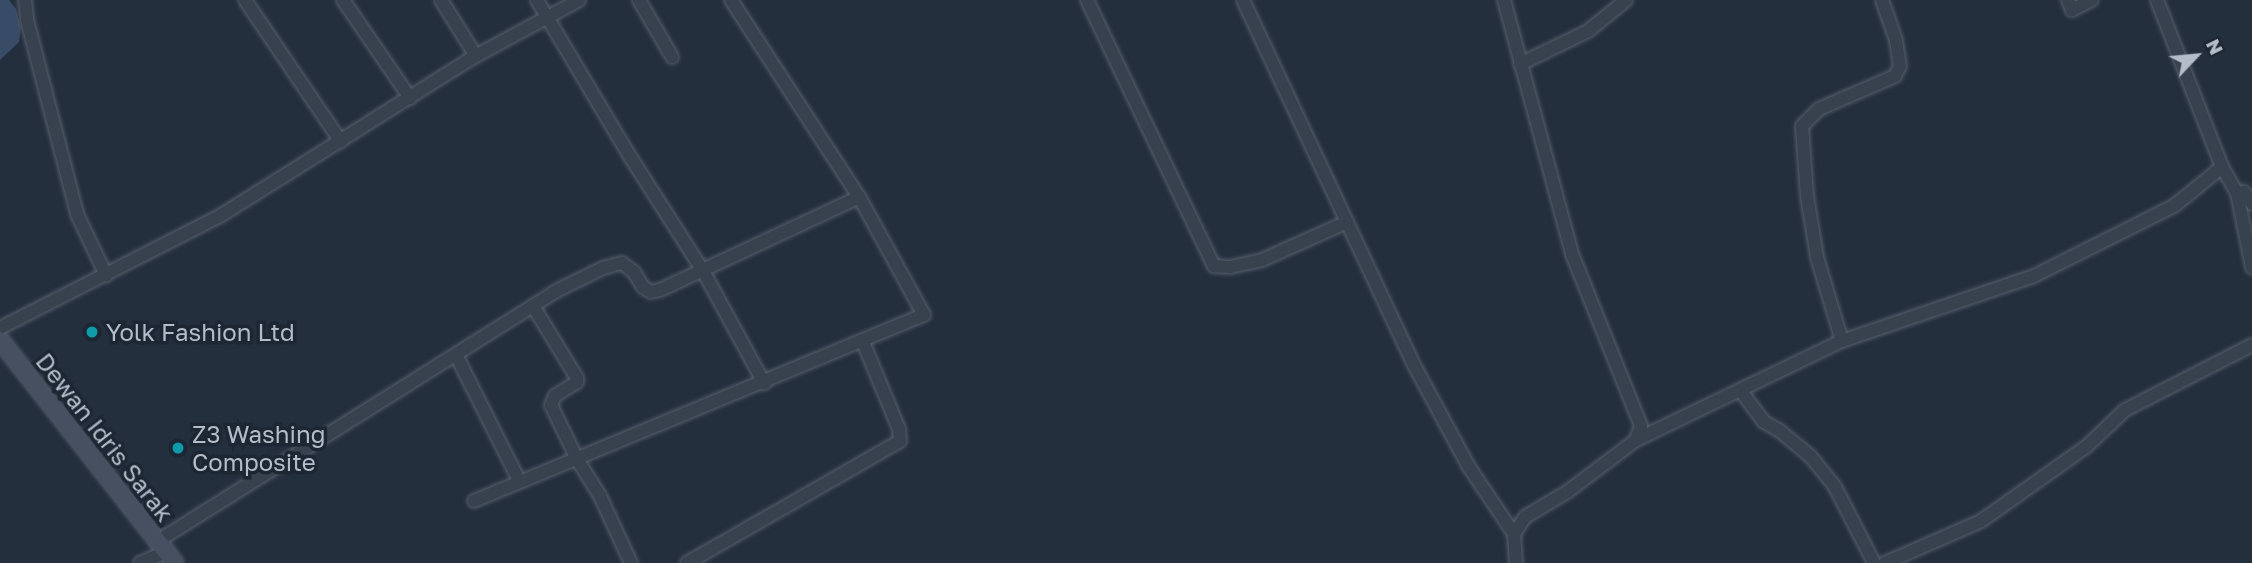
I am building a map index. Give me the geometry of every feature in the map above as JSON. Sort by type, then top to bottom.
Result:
[{"type":"main road","name":"Dewan Idris Sarak","points":[[0,340],[166,552]]},
{"type":"street","points":[[25,0],[27,20],[77,214],[106,275]]},
{"type":"street","points":[[245,0],[341,142]]},
{"type":"street","points":[[343,0],[410,98]]},
{"type":"street","points":[[441,0],[476,56]]},
{"type":"street","points":[[537,0],[631,158],[703,271],[764,383]]},
{"type":"street","points":[[0,328],[220,216],[476,56],[579,0]]},
{"type":"street","points":[[639,0],[672,57]]},
{"type":"street","points":[[474,501],[863,342],[920,318],[924,312],[859,197],[731,0]]},
{"type":"street","points":[[1087,0],[1214,266],[1230,268],[1262,260],[1347,222]]},
{"type":"street","points":[[1243,0],[1414,365],[1469,467],[1514,534],[1516,563]]},
{"type":"street","points":[[1504,0],[1572,254],[1641,426],[1636,440]]},
{"type":"street","points":[[1520,64],[1588,31],[1626,0]]},
{"type":"street","points":[[1843,341],[1817,257],[1807,197],[1802,126],[1819,109],[1895,76],[1900,66],[1896,40],[1882,0]]},
{"type":"street","points":[[2067,0],[2072,10],[2092,0]]},
{"type":"street","points":[[2157,0],[2214,140],[2222,167],[2237,193],[2252,267]]},
{"type":"street","points":[[1514,534],[1525,517],[1567,492],[1636,440],[1843,341],[2034,276],[2174,206],[2222,167]]},
{"type":"street","points":[[2237,193],[2244,192],[2252,204]]},
{"type":"street","points":[[140,563],[166,552],[456,355],[533,306],[612,264],[622,263],[628,267],[643,287],[651,292],[703,271],[859,197]]},
{"type":"street","points":[[533,306],[577,378],[577,382],[555,396],[551,405],[577,459],[600,496],[631,563]]},
{"type":"street","points":[[687,563],[900,441],[899,429],[863,342]]},
{"type":"street","points":[[1885,563],[1981,521],[2086,447],[2125,410],[2252,345]]},
{"type":"street","points":[[456,355],[520,482]]},
{"type":"street","points":[[1740,390],[1764,422],[1780,431],[1811,457],[1827,477],[1874,563]]},
{"type":"water","points":[[0,0],[9,0],[16,9],[21,28],[19,42],[0,60]]},
{"type":"place","name":"Yolk Fashion Ltd","points":[[92,332]]},
{"type":"place","name":"Z3 Washing Composite","points":[[178,448]]}]
